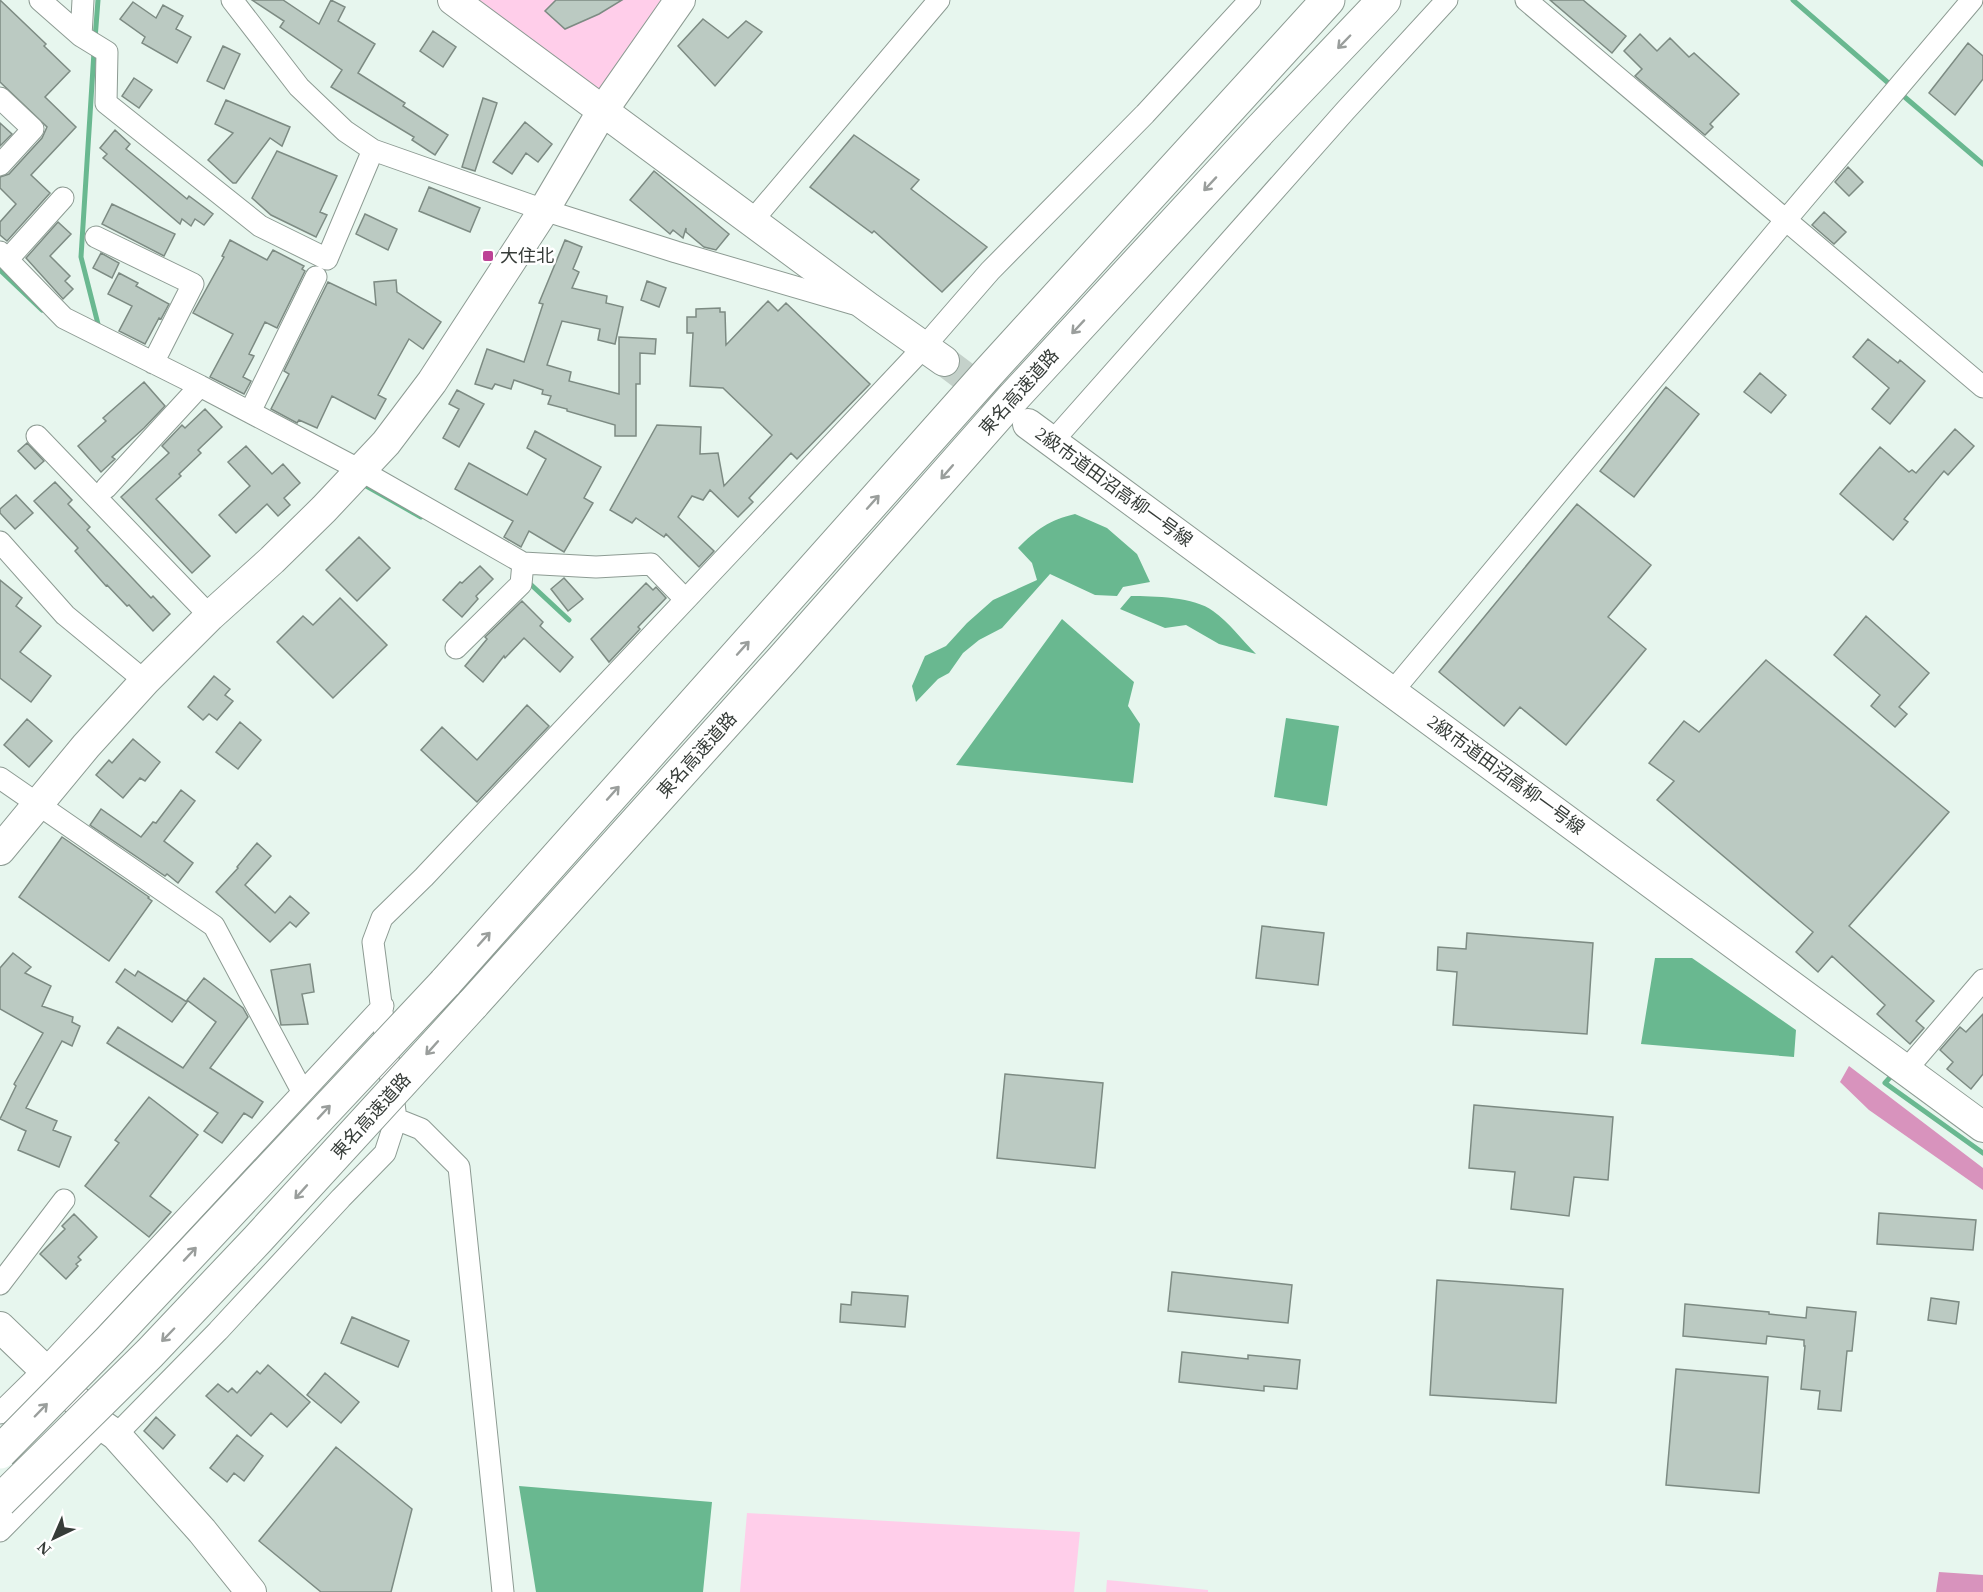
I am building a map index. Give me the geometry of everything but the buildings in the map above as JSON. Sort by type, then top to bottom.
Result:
[{"type":"highway","name":"東名高速道路","points":[[0,1452],[118,1331],[445,983],[988,373],[1328,0]]},
{"type":"highway","name":"東名高速道路","points":[[0,1501],[150,1353],[241,1258],[782,660],[1013,398],[1261,129],[1384,0]]},
{"type":"street","points":[[40,0],[107,52],[106,103],[260,226],[327,259],[373,150]]},
{"type":"street","points":[[83,0],[90,41]]},
{"type":"street","points":[[232,0],[299,87],[345,131],[373,150],[544,210],[676,252],[860,301]]},
{"type":"street","points":[[453,0],[934,354]]},
{"type":"street","points":[[0,850],[86,746],[145,681],[210,616],[272,560],[386,443],[432,382],[544,210],[603,110],[680,0]]},
{"type":"street","points":[[752,221],[939,0]]},
{"type":"street","points":[[0,1531],[218,1331],[385,1153],[396,1119],[373,942],[382,918],[424,877],[685,599],[934,354],[990,271],[1145,114],[1250,0]]},
{"type":"street","points":[[1052,442],[1345,111],[1447,0]]},
{"type":"street","points":[[1526,0],[1983,387]]},
{"type":"street","points":[[1392,692],[1785,220],[1972,0]]},
{"type":"street","points":[[0,98],[33,129],[0,165]]},
{"type":"street","points":[[63,198],[4,256],[64,318],[360,470],[524,563],[596,567],[651,564],[685,599]]},
{"type":"street","points":[[96,237],[193,284],[153,363]]},
{"type":"street","points":[[250,412],[316,277]]},
{"type":"street","points":[[106,488],[200,386]]},
{"type":"street","name":"2級市道田沼高柳一号線","points":[[1028,424],[1983,1127]]},
{"type":"street","points":[[37,436],[210,616]]},
{"type":"street","points":[[0,542],[65,615],[145,681]]},
{"type":"street","points":[[456,648],[521,584],[524,563]]},
{"type":"street","points":[[0,778],[214,926],[302,1091]]},
{"type":"street","points":[[1906,1070],[1983,980]]},
{"type":"street","points":[[0,1413],[45,1369],[383,1006]]},
{"type":"street","points":[[396,1119],[421,1129],[459,1167],[503,1592]]},
{"type":"street","points":[[0,1284],[64,1200]]},
{"type":"street","points":[[0,1327],[109,1430],[202,1531],[249,1591]]},
{"type":"shaded area","points":[[460,0],[661,0],[592,102]]},
{"type":"shaded area","points":[[1075,514],[1107,528],[1137,554],[1150,582],[1123,587],[1117,596],[1095,595],[1050,574],[1002,628],[979,640],[963,653],[949,673],[938,679],[916,702],[912,686],[925,656],[946,646],[993,600],[1037,580],[1032,563],[1018,548],[1044,526]]},
{"type":"shaded area","points":[[1131,596],[1174,598],[1205,606],[1224,620],[1256,654],[1219,644],[1186,625],[1165,628],[1120,609]]},
{"type":"shaded area","points":[[1062,619],[1134,682],[1128,706],[1140,724],[1133,783],[956,765]]},
{"type":"shaded area","points":[[1286,718],[1339,726],[1327,806],[1274,797]]},
{"type":"shaded area","points":[[1655,958],[1692,958],[1796,1030],[1794,1057],[1641,1044]]},
{"type":"shaded area","points":[[1849,1066],[1983,1168],[1983,1190],[1869,1110],[1840,1082]]},
{"type":"shaded area","points":[[519,1486],[712,1502],[703,1592],[536,1592]]},
{"type":"shaded area","points":[[747,1513],[1080,1532],[1074,1592],[740,1592]]},
{"type":"shaded area","points":[[1939,1572],[1983,1575],[1983,1592],[1936,1592]]},
{"type":"shaded area","points":[[1107,1580],[1208,1590],[1208,1592],[1106,1592]]},
{"type":"waterway","points":[[95,39],[98,0]]},
{"type":"waterway","points":[[1793,0],[1893,87]]},
{"type":"waterway","points":[[94,52],[81,257],[99,328]]},
{"type":"waterway","points":[[1900,93],[1983,164]]},
{"type":"waterway","points":[[0,270],[42,310]]},
{"type":"waterway","points":[[361,483],[421,517]]},
{"type":"waterway","points":[[526,580],[569,620]]},
{"type":"waterway","points":[[1893,1074],[1885,1083],[1983,1153]]},
{"type":"tunnel","points":[[944,361],[997,401]]},
{"type":"place","name":"大住北","points":[[488,256]]}]
